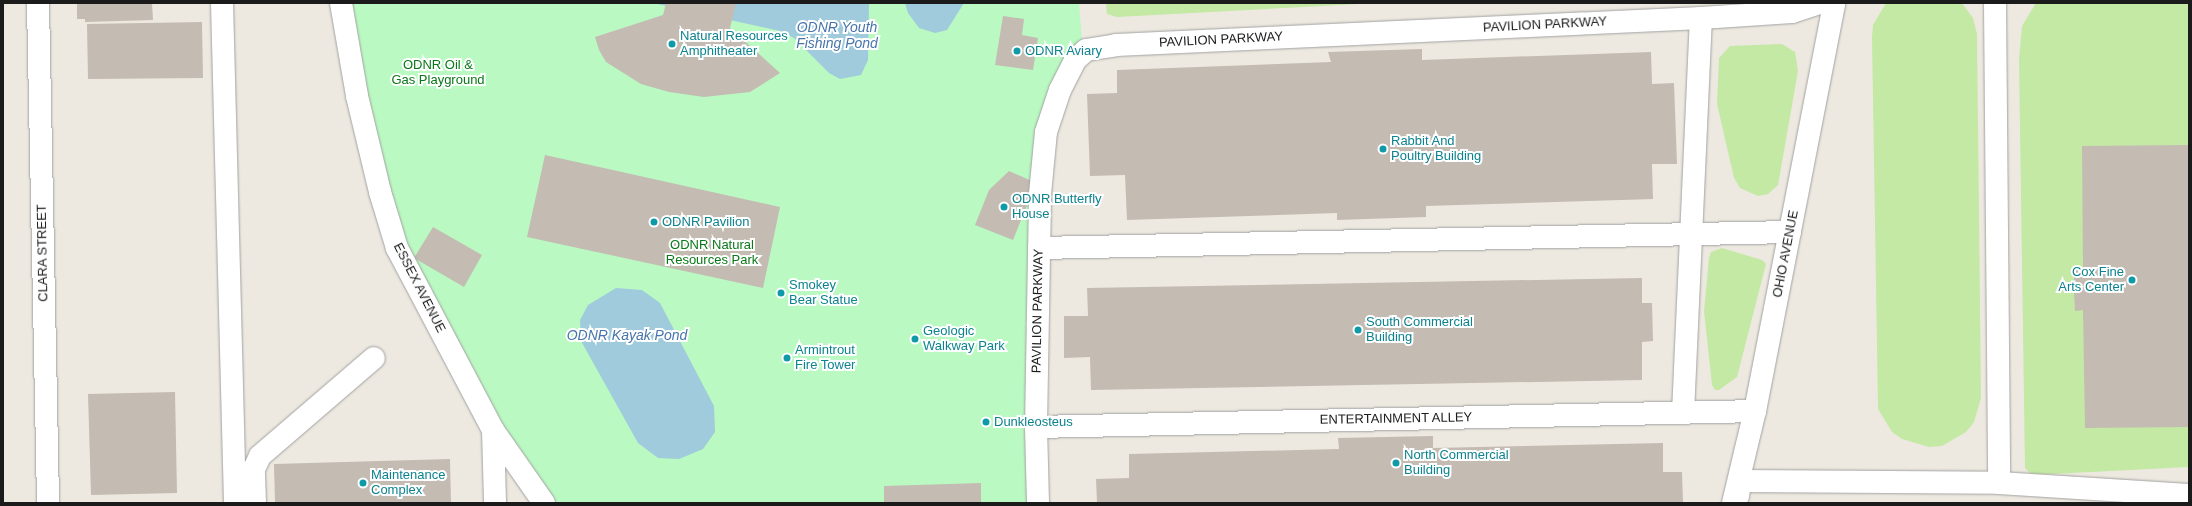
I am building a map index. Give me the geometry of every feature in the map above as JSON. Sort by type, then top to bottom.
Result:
[{"type":"street","name":"CLARA STREET","points":[[38,3],[48,503]]},
{"type":"street","points":[[222,3],[235,503]]},
{"type":"street","name":"ESSEX AVENUE","points":[[341,3],[356,96],[380,192],[397,248],[493,430],[544,503]]},
{"type":"street","name":"PAVILION PARKWAY","points":[[1038,503],[1036,427],[1040,194],[1050,112],[1075,60],[1086,50],[1116,45],[1701,18],[1792,12],[1819,3]]},
{"type":"street","name":"OHIO AVENUE","points":[[1733,503],[1740,481],[1755,411],[1834,3]]},
{"type":"street","points":[[1995,3],[1999,483]]},
{"type":"street","points":[[1683,413],[1701,18]]},
{"type":"street","points":[[1039,248],[1790,232]]},
{"type":"street","points":[[255,503],[254,470],[260,456],[374,358]]},
{"type":"street","name":"ENTERTAINMENT ALLEY","points":[[1036,427],[1755,411]]},
{"type":"street","points":[[493,430],[496,503]]},
{"type":"street","points":[[1736,503],[1740,481],[1999,483],[2189,495]]},
{"type":"green space","name":"ODNR Natural Resources Park","points":[[341,3],[1079,3],[1083,53],[1050,112],[1038,503],[544,503],[397,248]]},
{"type":"green space","points":[[1106,3],[1377,3],[1117,17],[1107,14]]},
{"type":"green space","points":[[1886,3],[1962,3],[1973,18],[1977,34],[1981,398],[1974,422],[1966,432],[1942,446],[1929,447],[1902,439],[1892,432],[1878,409],[1872,37],[1873,25]]},
{"type":"green space","points":[[2036,3],[2189,3],[2189,467],[2032,475],[2025,468],[2019,60],[2022,26]]},
{"type":"green space","points":[[1782,44],[1795,52],[1798,71],[1778,185],[1768,194],[1758,196],[1740,188],[1734,178],[1717,104],[1719,58],[1730,46]]},
{"type":"green space","points":[[1722,248],[1762,260],[1766,264],[1737,377],[1719,390],[1715,390],[1712,385],[1704,311],[1709,258],[1711,252]]},
{"type":"water","name":"ODNR Youth Fishing Pond","points":[[653,3],[869,3],[868,60],[861,75],[840,79],[829,73],[794,38],[780,31]]},
{"type":"water","points":[[905,3],[964,3],[947,30],[935,33],[919,28],[908,13]]},
{"type":"water","name":"ODNR Kayak Pond","points":[[616,288],[642,290],[660,303],[714,406],[715,432],[703,449],[679,459],[658,458],[638,443],[581,341],[580,320],[588,305]]},
{"type":"building","points":[[77,3],[152,3],[153,20],[85,22],[85,19],[77,19]]},
{"type":"building","name":"Natural Resources Amphitheater","points":[[666,3],[736,3],[730,28],[780,73],[750,92],[704,97],[669,92],[641,84],[606,62],[599,50],[595,37],[663,15]]},
{"type":"building","name":"ODNR Aviary","points":[[1003,16],[1024,19],[1022,35],[1038,38],[1033,70],[995,65]]},
{"type":"building","points":[[202,22],[203,78],[88,79],[87,24]]},
{"type":"building","name":"Rabbit And Poultry Building","points":[[1422,49],[1422,60],[1651,52],[1652,84],[1674,83],[1677,164],[1652,164],[1653,199],[1426,206],[1426,217],[1337,220],[1337,213],[1127,220],[1125,175],[1090,176],[1087,94],[1117,93],[1117,70],[1331,62],[1328,52]]},
{"type":"building","name":"Cox Fine Arts Center","points":[[2189,145],[2189,427],[2085,428],[2083,310],[2075,311],[2074,292],[2074,268],[2083,268],[2082,146]]},
{"type":"building","name":"ODNR Pavilion","points":[[545,155],[780,207],[763,288],[527,237]]},
{"type":"building","name":"ODNR Butterfly House","points":[[1009,171],[1036,183],[1013,240],[975,225],[989,190]]},
{"type":"building","points":[[433,227],[482,255],[464,287],[414,258]]},
{"type":"building","name":"South Commercial Building","points":[[1642,278],[1642,303],[1652,303],[1653,341],[1642,342],[1642,380],[1091,390],[1090,357],[1064,358],[1064,316],[1088,316],[1087,288]]},
{"type":"building","points":[[175,392],[177,493],[91,495],[88,394]]},
{"type":"building","name":"North Commercial Building","points":[[1433,436],[1433,448],[1663,443],[1663,472],[1682,472],[1683,503],[1097,503],[1096,479],[1129,478],[1129,454],[1339,449],[1338,438]]},
{"type":"building","name":"Maintenance Complex","points":[[450,459],[451,503],[275,503],[274,464]]},
{"type":"building","points":[[981,483],[981,503],[884,503],[884,486]]},
{"type":"place","name":"Natural Resources Amphitheater","points":[[672,44]]},
{"type":"place","name":"ODNR Aviary","points":[[1017,51]]},
{"type":"place","name":"Rabbit And Poultry Building","points":[[1383,149]]},
{"type":"place","name":"ODNR Butterfly House","points":[[1004,207]]},
{"type":"place","name":"ODNR Pavilion","points":[[654,222]]},
{"type":"place","name":"Cox Fine Arts Center","points":[[2132,280]]},
{"type":"place","name":"Smokey Bear Statue","points":[[781,293]]},
{"type":"place","name":"South Commercial Building","points":[[1358,330]]},
{"type":"place","name":"Geologic Walkway Park","points":[[915,339]]},
{"type":"place","name":"Armintrout Fire Tower","points":[[787,358]]},
{"type":"place","name":"Dunkleosteus","points":[[986,422]]},
{"type":"place","name":"North Commercial Building","points":[[1396,463]]},
{"type":"place","name":"Maintenance Complex","points":[[363,483]]},
{"type":"park label","name":"ODNR Oil & Gas Playground","points":[[438,74]]}]
